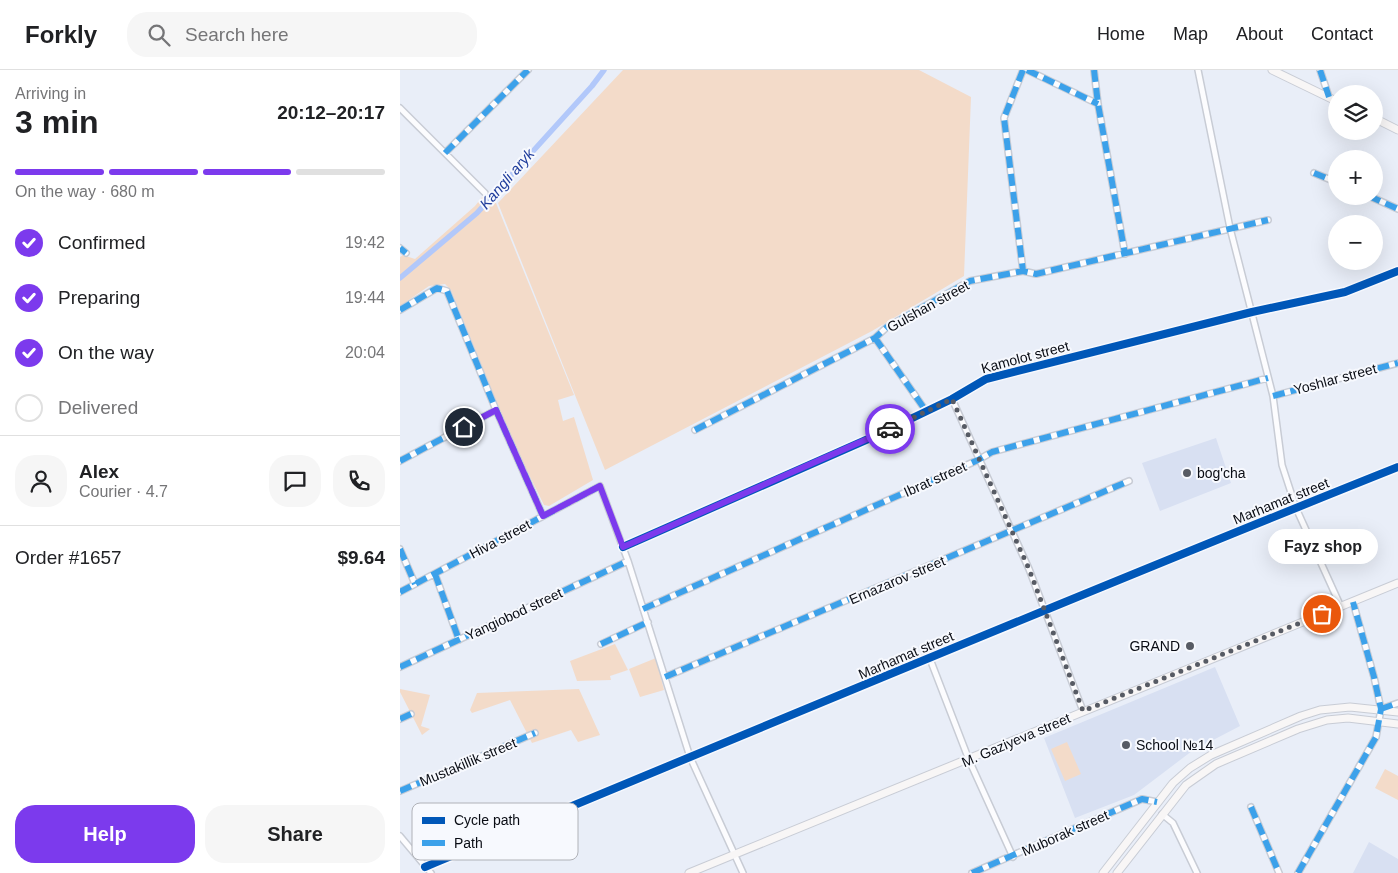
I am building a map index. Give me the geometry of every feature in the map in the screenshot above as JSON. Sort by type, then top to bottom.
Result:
[{"type":"street","points":[[445,153],[528,70]]},
{"type":"street","points":[[1023,70],[1004,118],[1023,271]]},
{"type":"street","points":[[1027,70],[1098,104]]},
{"type":"street","points":[[1094,70],[1098,104],[1125,254]]},
{"type":"street","points":[[1198,70],[1230,228],[1273,396],[1282,465],[1296,508],[1341,607]]},
{"type":"street","points":[[1272,70],[1328,97]]},
{"type":"street","points":[[1320,70],[1328,88]]},
{"type":"street","points":[[400,108],[485,193]]},
{"type":"street","points":[[1383,122],[1398,130]]},
{"type":"street","points":[[1314,172],[1328,178]]},
{"type":"street","points":[[1383,202],[1398,209]]},
{"type":"street","name":"Gulshan street","points":[[695,430],[875,338],[887,327],[970,281],[1023,271],[1036,274],[1268,220]]},
{"type":"street","points":[[400,248],[406,253]]},
{"type":"street","name":"Kamolot street","points":[[623,547],[875,436],[952,399],[986,378],[1252,312],[1345,292],[1398,271]]},
{"type":"street","points":[[400,310],[437,288],[447,291],[496,410],[543,516]]},
{"type":"street","points":[[875,338],[926,411]]},
{"type":"street","name":"Yoshlar street","points":[[1273,396],[1398,363]]},
{"type":"street","name":"Ibrat street","points":[[643,609],[978,460],[992,452],[1268,378]]},
{"type":"street","points":[[952,399],[1029,569],[1083,711]]},
{"type":"street","points":[[400,461],[496,410]]},
{"type":"street","name":"Marhamat street","points":[[578,803],[930,659],[1044,610],[1398,467]]},
{"type":"street","name":"Ernazarov street","points":[[665,676],[1011,532],[1128,481]]},
{"type":"street","name":"Hiva street","points":[[400,592],[600,486],[623,547]]},
{"type":"street","points":[[623,547],[690,757],[743,873]]},
{"type":"street","points":[[400,549],[415,584]]},
{"type":"street","name":"Yangiobod street","points":[[400,667],[628,561]]},
{"type":"street","points":[[435,574],[460,640]]},
{"type":"street","name":"M. Gaziyeva street","points":[[690,873],[1398,583]]},
{"type":"street","points":[[1298,873],[1376,737],[1380,721],[1381,709],[1374,678],[1353,602]]},
{"type":"street","points":[[601,644],[648,622]]},
{"type":"street","points":[[930,659],[969,760],[1013,856]]},
{"type":"street","points":[[1381,709],[1398,702]]},
{"type":"street","points":[[1103,873],[1157,802],[1181,775],[1200,761],[1232,745],[1310,712],[1350,706],[1398,712]]},
{"type":"street","points":[[400,719],[411,714]]},
{"type":"street","points":[[1117,873],[1186,785],[1216,764],[1298,729],[1327,720],[1348,718],[1398,724]]},
{"type":"street","name":"Mustakillik street","points":[[400,791],[535,733]]},
{"type":"street","name":"Muborak street","points":[[972,873],[1142,799],[1157,802]]},
{"type":"street","points":[[1250,807],[1279,873]]},
{"type":"street","points":[[1162,814],[1173,823],[1197,873]]},
{"type":"street","points":[[400,836],[412,851]]},
{"type":"street","points":[[419,860],[430,873]]},
{"type":"street","name":"Marhamat street","points":[[425,867],[442,860]]},
{"type":"shaded area","points":[[623,70],[919,70],[971,97],[964,276],[872,331],[605,470],[498,203]]},
{"type":"shaded area","points":[[487,191],[496,203],[574,395],[558,400],[563,421],[574,417],[593,480],[549,506],[544,505],[513,442],[451,290],[445,284],[429,286],[400,306],[400,257],[403,255],[415,259],[475,206]]},
{"type":"shaded area","name":"bog'cha","points":[[1216,438],[1231,483],[1160,511],[1142,463]]},
{"type":"shaded area","points":[[615,644],[628,670],[610,676],[611,680],[577,681],[570,661]]},
{"type":"shaded area","points":[[656,658],[664,690],[640,697],[629,669]]},
{"type":"shaded area","name":"School №14","points":[[1215,667],[1240,726],[1192,751],[1134,795],[1075,818],[1044,738]]},
{"type":"shaded area","points":[[400,689],[430,695],[421,726],[430,729],[422,735],[400,692]]},
{"type":"shaded area","points":[[579,689],[600,735],[578,742],[571,730],[532,743],[510,700],[472,713],[470,710],[477,693]]},
{"type":"shaded area","points":[[1067,742],[1081,774],[1065,781],[1051,749]]},
{"type":"shaded area","points":[[1385,769],[1398,776],[1398,800],[1375,788]]},
{"type":"shaded area","points":[[1369,842],[1398,859],[1398,873],[1353,873]]},
{"type":"waterway","name":"Kangli aryk","points":[[400,278],[477,213],[592,86],[604,70]]},
{"type":"marked path","points":[[445,153],[528,70]]},
{"type":"marked path","points":[[1023,70],[1004,118],[1023,271]]},
{"type":"marked path","points":[[1027,70],[1098,104]]},
{"type":"marked path","points":[[1094,70],[1098,104],[1125,254]]},
{"type":"marked path","points":[[1320,70],[1328,94]]},
{"type":"marked path","points":[[1314,173],[1328,179]]},
{"type":"marked path","points":[[1383,202],[1398,209]]},
{"type":"marked path","points":[[695,430],[875,338],[887,327],[970,281],[1023,271],[1036,274],[1268,220]]},
{"type":"marked path","points":[[400,248],[406,253]]},
{"type":"marked path","points":[[400,310],[437,288],[447,291],[496,410],[543,516]]},
{"type":"marked path","points":[[875,338],[926,411]]},
{"type":"marked path","points":[[1273,396],[1398,363]]},
{"type":"marked path","points":[[643,609],[978,460],[992,452],[1268,378]]},
{"type":"marked path","points":[[400,461],[496,410]]},
{"type":"marked path","points":[[665,677],[1129,481]]},
{"type":"marked path","points":[[400,592],[600,486]]},
{"type":"marked path","points":[[400,549],[415,584]]},
{"type":"marked path","points":[[400,667],[628,561]]},
{"type":"marked path","points":[[435,574],[459,640]]},
{"type":"marked path","points":[[1298,873],[1376,737],[1381,709],[1353,602]]},
{"type":"marked path","points":[[601,644],[648,622]]},
{"type":"marked path","points":[[1381,709],[1398,703]]},
{"type":"marked path","points":[[400,719],[411,714]]},
{"type":"marked path","points":[[400,791],[535,733]]},
{"type":"marked path","points":[[972,873],[1142,799],[1157,802]]},
{"type":"marked path","points":[[1251,807],[1279,873]]},
{"type":"cycle path","points":[[623,547],[875,436],[952,399],[986,379],[1252,312],[1345,292],[1398,271]]},
{"type":"cycle path","points":[[578,803],[1032,615],[1398,467]]},
{"type":"cycle path","points":[[425,867],[442,860]]},
{"type":"way so far","points":[[890,429],[952,399],[1029,569],[1083,711],[1322,614]]},
{"type":"place","name":"bog'cha","points":[[1187,473]]},
{"type":"place","name":"Fayz shop","points":[[1322,614]]},
{"type":"place","name":"GRAND","points":[[1190,646]]},
{"type":"place","name":"School №14","points":[[1126,745]]},
{"type":"route","points":[[464,427],[496,410],[543,516],[600,486],[623,547],[890,429]]}]
